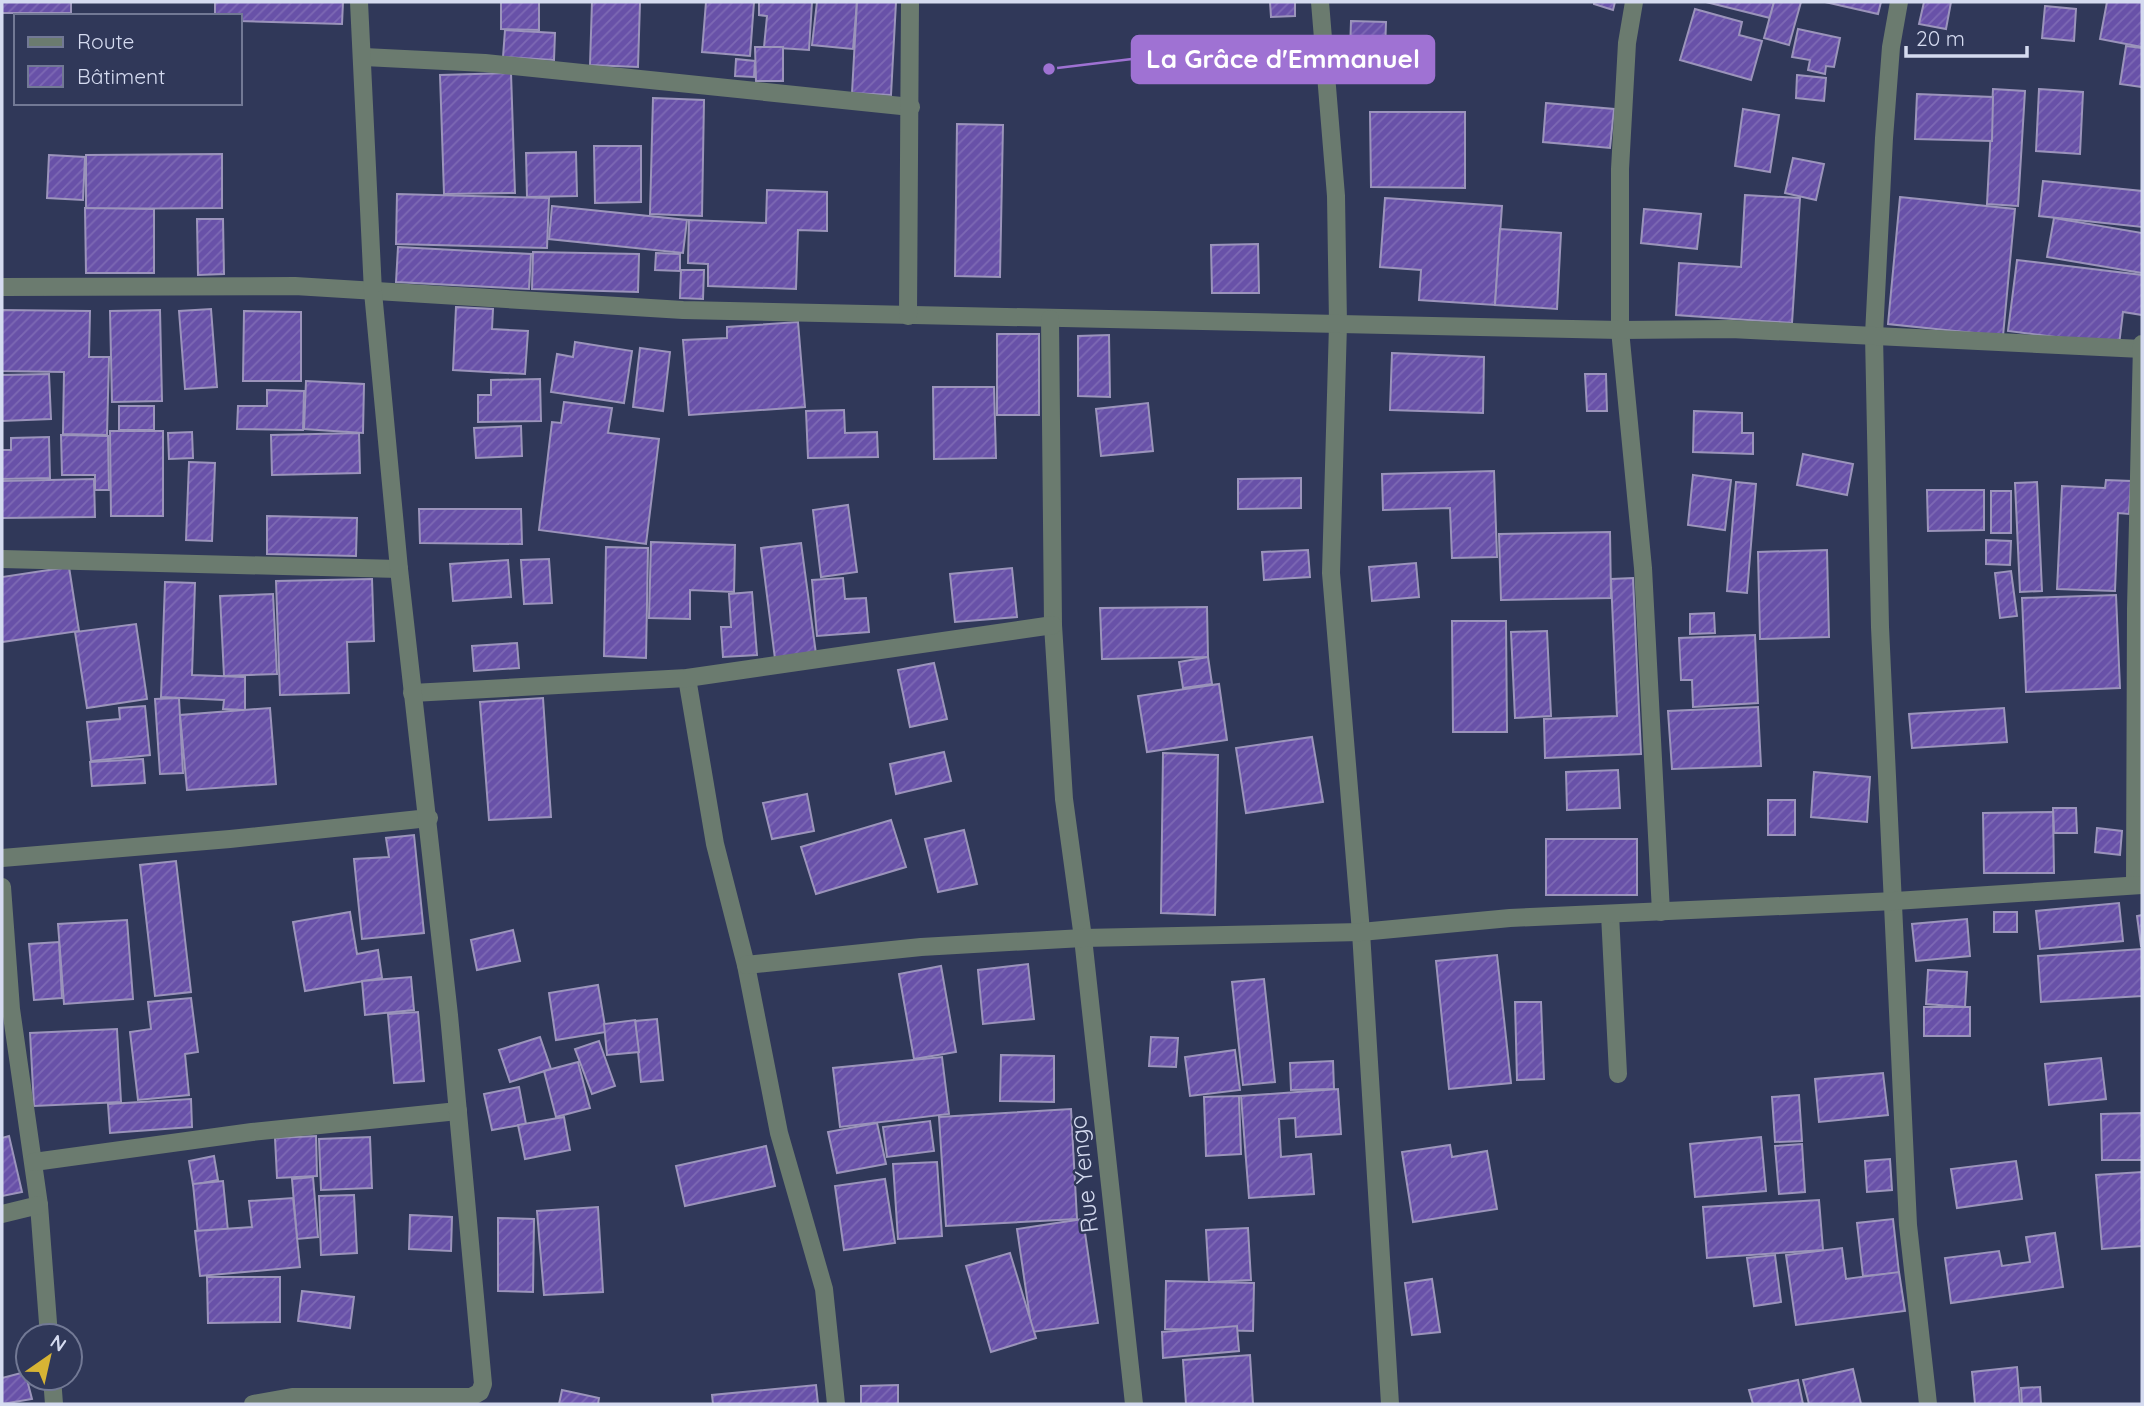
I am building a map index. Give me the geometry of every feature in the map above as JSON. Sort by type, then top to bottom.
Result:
[{"type":"street","points":[[253,1404],[292,1397],[471,1397],[480,1392],[483,1384],[429,818],[412,693],[373,292],[364,57],[359,2]]},
{"type":"street","points":[[908,316],[910,2]]},
{"type":"street","points":[[1320,2],[1336,196],[1338,324],[1331,573],[1361,932],[1390,1404]]},
{"type":"street","points":[[1634,2],[1627,43],[1620,169],[1620,330],[1643,568],[1661,912]]},
{"type":"street","points":[[1899,2],[1891,47],[1884,138],[1874,335],[1880,627],[1895,901],[1908,1225],[1928,1404]]},
{"type":"street","points":[[364,57],[485,63],[911,107]]},
{"type":"street","points":[[2,287],[295,286],[683,310],[1050,319],[1204,318],[1338,324],[1620,330],[1731,329],[2142,347],[2136,609],[2139,885],[1895,901],[1510,918],[1361,932],[1083,938],[921,947],[746,965]]},
{"type":"street","name":"Rue Yengo","points":[[1050,319],[1053,625],[1064,799],[1083,938],[1133,1404]]},
{"type":"street","points":[[2,559],[399,569]]},
{"type":"street","points":[[412,693],[687,678],[1053,625]]},
{"type":"street","points":[[687,678],[715,844],[746,965],[779,1133],[824,1289],[836,1404]]},
{"type":"street","points":[[2,858],[230,839],[429,818]]},
{"type":"street","points":[[2,887],[11,1009],[34,1162],[48,1322]]},
{"type":"street","points":[[1611,914],[1618,1074]]},
{"type":"street","points":[[34,1162],[252,1132],[458,1111]]},
{"type":"street","points":[[2,1214],[39,1205]]},
{"type":"building","points":[[2,2],[71,2],[71,13],[2,13]]},
{"type":"building","points":[[215,2],[343,2],[342,24],[242,21],[242,14],[215,14]]},
{"type":"building","points":[[501,2],[539,2],[539,30],[501,29]]},
{"type":"building","points":[[592,2],[640,2],[638,67],[590,65]]},
{"type":"building","points":[[706,2],[754,2],[750,56],[702,52]]},
{"type":"building","points":[[759,2],[812,2],[809,50],[764,47],[767,16],[759,15]]},
{"type":"building","points":[[817,2],[857,2],[853,49],[812,45]]},
{"type":"building","points":[[857,2],[896,2],[891,95],[852,93]]},
{"type":"building","points":[[1270,2],[1295,2],[1295,16],[1271,17]]},
{"type":"building","points":[[1594,2],[1615,2],[1613,10]]},
{"type":"building","points":[[1706,2],[1774,2],[1770,18]]},
{"type":"building","points":[[1774,2],[1801,2],[1789,45],[1764,38]]},
{"type":"building","points":[[1825,2],[1881,2],[1878,14]]},
{"type":"building","points":[[1924,2],[1951,2],[1946,29],[1919,24]]},
{"type":"building","points":[[2107,2],[2142,2],[2142,47],[2100,39]]},
{"type":"building","points":[[2045,6],[2076,9],[2074,41],[2042,38]]},
{"type":"building","points":[[1695,9],[1742,22],[1739,35],[1762,41],[1751,80],[1680,60]]},
{"type":"building","points":[[1351,21],[1386,22],[1384,83],[1349,83]]},
{"type":"building","points":[[1798,29],[1840,38],[1834,67],[1826,66],[1825,74],[1808,70],[1810,60],[1792,57]]},
{"type":"building","points":[[505,30],[555,33],[554,60],[503,57]]},
{"type":"building","points":[[2126,46],[2142,48],[2142,87],[2120,84]]},
{"type":"building","points":[[755,47],[783,47],[783,81],[756,81]]},
{"type":"building","points":[[736,59],[755,61],[754,77],[735,76]]},
{"type":"building","points":[[511,73],[515,193],[444,194],[440,75]]},
{"type":"building","points":[[1797,75],[1826,78],[1824,101],[1796,98]]},
{"type":"building","points":[[1993,89],[2025,91],[2018,206],[1987,204]]},
{"type":"building","points":[[2039,89],[2083,92],[2080,154],[2036,151]]},
{"type":"building","points":[[1917,94],[1993,97],[1992,141],[1915,139]]},
{"type":"building","points":[[653,98],[704,100],[702,216],[650,214]]},
{"type":"building","points":[[1546,103],[1614,109],[1610,148],[1543,142]]},
{"type":"building","points":[[1743,109],[1779,115],[1770,172],[1735,166]]},
{"type":"building","points":[[1370,112],[1465,112],[1465,188],[1371,187]]},
{"type":"building","points":[[957,124],[1003,125],[1000,277],[955,276]]},
{"type":"building","points":[[594,146],[641,146],[641,202],[595,203]]},
{"type":"building","points":[[576,152],[577,196],[527,197],[526,153]]},
{"type":"building","points":[[222,154],[222,208],[86,209],[86,155]]},
{"type":"building","points":[[49,155],[85,157],[83,200],[47,198]]},
{"type":"building","points":[[1793,158],[1824,164],[1816,200],[1785,193]]},
{"type":"building","points":[[2043,181],[2142,191],[2142,227],[2039,216]]},
{"type":"building","points":[[767,190],[827,192],[827,231],[798,230],[796,289],[708,286],[708,264],[688,263],[689,220],[766,223]]},
{"type":"building","points":[[397,194],[549,198],[547,248],[396,244]]},
{"type":"building","points":[[1745,195],[1800,198],[1792,323],[1676,315],[1679,263],[1741,267]]},
{"type":"building","points":[[1900,197],[2015,209],[2003,336],[1888,324]]},
{"type":"building","points":[[1385,198],[1502,206],[1495,305],[1419,300],[1421,270],[1380,267]]},
{"type":"building","points":[[552,206],[687,220],[683,253],[549,239]]},
{"type":"building","points":[[85,208],[154,209],[154,273],[86,273]]},
{"type":"building","points":[[1644,209],[1701,214],[1697,249],[1641,243]]},
{"type":"building","points":[[2054,218],[2142,233],[2142,273],[2047,257]]},
{"type":"building","points":[[197,219],[223,219],[224,274],[198,275]]},
{"type":"building","points":[[1500,229],[1561,233],[1557,309],[1495,305]]},
{"type":"building","points":[[1258,244],[1259,293],[1212,293],[1211,245]]},
{"type":"building","points":[[398,247],[531,254],[529,289],[396,282]]},
{"type":"building","points":[[533,252],[639,254],[638,292],[532,289]]},
{"type":"building","points":[[656,253],[680,254],[680,271],[655,270]]},
{"type":"building","points":[[2017,260],[2142,275],[2142,315],[2123,312],[2119,345],[2008,331]]},
{"type":"building","points":[[681,270],[704,270],[703,299],[680,298]]},
{"type":"building","points":[[456,307],[493,309],[492,329],[528,331],[525,374],[453,370]]},
{"type":"building","points":[[211,309],[217,387],[185,389],[179,311]]},
{"type":"building","points":[[2,310],[90,311],[89,357],[109,357],[107,435],[63,434],[64,372],[2,371]]},
{"type":"building","points":[[160,310],[162,401],[112,402],[110,311]]},
{"type":"building","points":[[244,311],[301,312],[301,381],[243,381]]},
{"type":"building","points":[[798,322],[805,407],[689,415],[683,340],[727,338],[727,327]]},
{"type":"building","points":[[997,334],[1039,334],[1039,415],[997,415]]},
{"type":"building","points":[[1109,335],[1110,397],[1078,396],[1078,336]]},
{"type":"building","points":[[575,342],[632,351],[624,403],[551,392],[557,354],[573,357]]},
{"type":"building","points":[[640,348],[670,352],[663,411],[633,407]]},
{"type":"building","points":[[1392,353],[1484,357],[1483,413],[1390,410]]},
{"type":"building","points":[[49,374],[51,419],[2,421],[2,375]]},
{"type":"building","points":[[1585,374],[1606,374],[1607,411],[1587,411]]},
{"type":"building","points":[[540,379],[541,421],[478,422],[478,395],[491,395],[491,380]]},
{"type":"building","points":[[306,381],[364,384],[363,433],[304,429]]},
{"type":"building","points":[[933,387],[994,387],[996,458],[934,459]]},
{"type":"building","points":[[267,390],[304,391],[303,430],[237,429],[238,406],[267,406]]},
{"type":"building","points":[[564,402],[612,408],[608,433],[659,439],[646,544],[539,530],[552,422],[561,423]]},
{"type":"building","points":[[1148,403],[1153,451],[1101,456],[1096,409]]},
{"type":"building","points":[[119,406],[154,406],[154,430],[119,430]]},
{"type":"building","points":[[844,410],[845,433],[877,432],[878,457],[808,458],[806,411]]},
{"type":"building","points":[[1694,411],[1742,413],[1742,433],[1753,433],[1753,454],[1693,452]]},
{"type":"building","points":[[521,426],[522,456],[476,458],[474,428]]},
{"type":"building","points":[[110,431],[163,431],[163,516],[111,516]]},
{"type":"building","points":[[192,432],[193,458],[169,459],[168,433]]},
{"type":"building","points":[[359,433],[360,473],[272,475],[271,435]]},
{"type":"building","points":[[61,435],[108,436],[109,490],[95,490],[95,475],[62,475]]},
{"type":"building","points":[[49,437],[50,478],[2,479],[2,450],[11,450],[11,438]]},
{"type":"building","points":[[1803,454],[1853,464],[1847,495],[1797,485]]},
{"type":"building","points":[[189,462],[215,463],[212,541],[186,540]]},
{"type":"building","points":[[1494,471],[1497,557],[1452,558],[1450,508],[1383,510],[1382,474]]},
{"type":"building","points":[[1693,475],[1731,480],[1725,530],[1688,525]]},
{"type":"building","points":[[1301,478],[1301,508],[1238,509],[1238,479]]},
{"type":"building","points":[[94,479],[95,517],[2,518],[2,481]]},
{"type":"building","points":[[2106,480],[2131,481],[2129,514],[2118,513],[2115,591],[2057,589],[2062,486],[2105,488]]},
{"type":"building","points":[[1736,482],[1756,484],[1747,593],[1727,591]]},
{"type":"building","points":[[2037,482],[2042,591],[2020,592],[2015,483]]},
{"type":"building","points":[[1927,490],[1984,490],[1984,530],[1928,531]]},
{"type":"building","points":[[1991,491],[2011,491],[2011,533],[1991,533]]},
{"type":"building","points":[[848,505],[857,572],[821,577],[813,510]]},
{"type":"building","points":[[419,509],[521,509],[522,544],[420,543]]},
{"type":"building","points":[[267,516],[357,518],[356,556],[267,554]]},
{"type":"building","points":[[1610,532],[1611,598],[1501,600],[1499,534]]},
{"type":"building","points":[[1986,540],[2011,541],[2010,565],[1986,564]]},
{"type":"building","points":[[651,542],[735,545],[734,592],[690,590],[690,619],[649,618]]},
{"type":"building","points":[[801,543],[816,654],[775,659],[761,548]]},
{"type":"building","points":[[606,547],[648,548],[646,658],[604,656]]},
{"type":"building","points":[[1308,550],[1310,577],[1264,580],[1262,552]]},
{"type":"building","points":[[1827,550],[1829,637],[1760,639],[1758,552]]},
{"type":"building","points":[[549,559],[552,603],[524,604],[521,560]]},
{"type":"building","points":[[508,560],[511,597],[453,601],[450,564]]},
{"type":"building","points":[[1416,563],[1419,597],[1372,601],[1369,567]]},
{"type":"building","points":[[69,567],[79,631],[2,642],[2,577]]},
{"type":"building","points":[[1012,568],[1017,617],[955,622],[950,574]]},
{"type":"building","points":[[2011,571],[2017,616],[2000,618],[1995,573]]},
{"type":"building","points":[[843,578],[845,599],[866,598],[869,632],[817,636],[812,580]]},
{"type":"building","points":[[1633,578],[1641,754],[1545,758],[1544,719],[1617,716],[1611,579]]},
{"type":"building","points":[[372,579],[374,641],[347,642],[349,693],[280,695],[276,581]]},
{"type":"building","points":[[165,582],[195,583],[192,675],[245,677],[245,710],[223,709],[224,700],[161,697]]},
{"type":"building","points":[[752,592],[757,655],[723,657],[721,627],[731,627],[729,594]]},
{"type":"building","points":[[273,594],[277,674],[224,676],[220,596]]},
{"type":"building","points":[[2116,595],[2120,688],[2026,692],[2022,598]]},
{"type":"building","points":[[1207,607],[1208,657],[1102,659],[1100,608]]},
{"type":"building","points":[[1714,613],[1715,633],[1690,634],[1690,614]]},
{"type":"building","points":[[1452,621],[1506,621],[1507,732],[1453,732]]},
{"type":"building","points":[[136,624],[147,699],[87,708],[75,632]]},
{"type":"building","points":[[1547,631],[1551,716],[1515,718],[1511,632]]},
{"type":"building","points":[[1755,635],[1758,703],[1693,707],[1692,680],[1681,680],[1679,638]]},
{"type":"building","points":[[517,643],[519,668],[474,671],[472,646]]},
{"type":"building","points":[[1208,657],[1212,684],[1183,688],[1179,662]]},
{"type":"building","points":[[934,663],[947,719],[910,727],[898,670]]},
{"type":"building","points":[[1219,684],[1227,740],[1147,752],[1138,696]]},
{"type":"building","points":[[179,698],[183,773],[160,774],[155,699]]},
{"type":"building","points":[[543,698],[551,817],[489,820],[480,702]]},
{"type":"building","points":[[145,706],[150,755],[91,761],[87,722],[120,719],[119,708]]},
{"type":"building","points":[[1758,707],[1761,766],[1672,769],[1668,711]]},
{"type":"building","points":[[270,708],[276,784],[187,790],[180,715]]},
{"type":"building","points":[[2004,708],[2007,742],[1912,748],[1909,714]]},
{"type":"building","points":[[1312,737],[1323,802],[1246,813],[1236,748]]},
{"type":"building","points":[[944,752],[951,781],[896,794],[890,764]]},
{"type":"building","points":[[1163,753],[1218,755],[1215,915],[1161,913]]},
{"type":"building","points":[[143,759],[145,783],[92,786],[90,762]]},
{"type":"building","points":[[1618,770],[1620,808],[1567,810],[1566,772]]},
{"type":"building","points":[[1814,772],[1870,777],[1867,822],[1811,817]]},
{"type":"building","points":[[807,794],[814,831],[772,839],[763,803]]},
{"type":"building","points":[[1768,800],[1795,800],[1795,835],[1768,835]]},
{"type":"building","points":[[2053,808],[2076,808],[2077,833],[2054,833]]},
{"type":"building","points":[[2053,812],[2054,873],[1984,873],[1983,813]]},
{"type":"building","points":[[891,820],[906,867],[816,894],[801,847]]},
{"type":"building","points":[[2097,828],[2122,831],[2120,855],[2095,852]]},
{"type":"building","points":[[964,830],[977,884],[938,892],[925,839]]},
{"type":"building","points":[[414,835],[424,933],[362,939],[354,859],[389,857],[386,838]]},
{"type":"building","points":[[1546,839],[1637,839],[1637,895],[1546,895]]},
{"type":"building","points":[[176,861],[191,992],[155,996],[140,865]]},
{"type":"building","points":[[2119,903],[2123,941],[2040,949],[2036,911]]},
{"type":"building","points":[[350,912],[357,954],[378,950],[382,978],[305,991],[293,922]]},
{"type":"building","points":[[1994,912],[2017,912],[2017,932],[1994,932]]},
{"type":"building","points":[[2142,915],[2142,946],[2141,946],[2137,916]]},
{"type":"building","points":[[1967,919],[1970,956],[1916,961],[1912,924]]},
{"type":"building","points":[[127,920],[133,999],[64,1004],[58,924]]},
{"type":"building","points":[[513,930],[520,961],[477,970],[471,940]]},
{"type":"building","points":[[59,942],[62,998],[34,1000],[29,944]]},
{"type":"building","points":[[2142,949],[2142,996],[2041,1002],[2038,956]]},
{"type":"building","points":[[1497,955],[1511,1083],[1449,1089],[1436,961]]},
{"type":"building","points":[[1028,964],[1034,1019],[983,1024],[978,970]]},
{"type":"building","points":[[941,966],[956,1052],[914,1059],[899,974]]},
{"type":"building","points":[[1928,970],[1967,972],[1965,1007],[1926,1004]]},
{"type":"building","points":[[411,977],[414,1010],[365,1015],[362,981]]},
{"type":"building","points":[[1264,979],[1275,1082],[1243,1085],[1232,982]]},
{"type":"building","points":[[598,985],[606,1032],[556,1040],[549,993]]},
{"type":"building","points":[[191,998],[198,1052],[185,1054],[189,1095],[138,1100],[130,1032],[151,1029],[148,1002]]},
{"type":"building","points":[[1515,1002],[1541,1002],[1544,1079],[1517,1080]]},
{"type":"building","points":[[1924,1007],[1970,1007],[1970,1036],[1924,1036]]},
{"type":"building","points":[[418,1012],[424,1081],[394,1083],[388,1014]]},
{"type":"building","points":[[657,1019],[663,1080],[641,1082],[635,1021]]},
{"type":"building","points":[[635,1020],[639,1052],[607,1055],[604,1024]]},
{"type":"building","points":[[117,1029],[121,1102],[34,1106],[30,1033]]},
{"type":"building","points":[[540,1037],[551,1069],[510,1082],[499,1050]]},
{"type":"building","points":[[1151,1037],[1178,1038],[1176,1067],[1149,1066]]},
{"type":"building","points":[[599,1041],[615,1086],[592,1094],[575,1049]]},
{"type":"building","points":[[1235,1050],[1240,1090],[1190,1096],[1185,1057]]},
{"type":"building","points":[[1001,1055],[1054,1056],[1054,1102],[1000,1101]]},
{"type":"building","points":[[942,1057],[949,1114],[840,1127],[833,1068]]},
{"type":"building","points":[[2101,1058],[2106,1099],[2049,1105],[2045,1064]]},
{"type":"building","points":[[1333,1061],[1334,1089],[1291,1090],[1290,1063]]},
{"type":"building","points":[[578,1062],[590,1108],[556,1117],[544,1071]]},
{"type":"building","points":[[1883,1073],[1888,1115],[1819,1122],[1815,1079]]},
{"type":"building","points":[[519,1087],[526,1124],[492,1130],[484,1094]]},
{"type":"building","points":[[1338,1089],[1341,1134],[1296,1137],[1295,1118],[1279,1119],[1281,1157],[1311,1154],[1314,1194],[1249,1198],[1241,1096]]},
{"type":"building","points":[[1799,1095],[1802,1141],[1775,1142],[1772,1097]]},
{"type":"building","points":[[1239,1096],[1241,1154],[1206,1156],[1204,1097]]},
{"type":"building","points":[[191,1099],[192,1127],[110,1133],[108,1104]]},
{"type":"building","points":[[1071,1109],[1077,1219],[946,1226],[939,1117]]},
{"type":"building","points":[[2142,1113],[2142,1160],[2102,1160],[2101,1114]]},
{"type":"building","points":[[564,1117],[570,1150],[525,1159],[518,1125]]},
{"type":"building","points":[[930,1121],[934,1151],[887,1157],[883,1127]]},
{"type":"building","points":[[877,1123],[886,1164],[837,1173],[828,1132]]},
{"type":"building","points":[[9,1136],[22,1192],[2,1196],[2,1138]]},
{"type":"building","points":[[316,1136],[317,1176],[277,1178],[275,1138]]},
{"type":"building","points":[[370,1137],[372,1188],[321,1190],[319,1139]]},
{"type":"building","points":[[1761,1137],[1766,1191],[1695,1197],[1690,1144]]},
{"type":"building","points":[[1802,1144],[1805,1192],[1779,1194],[1775,1146]]},
{"type":"building","points":[[1450,1145],[1452,1157],[1487,1151],[1497,1209],[1413,1222],[1402,1152]]},
{"type":"building","points":[[766,1146],[775,1186],[685,1206],[676,1166]]},
{"type":"building","points":[[214,1156],[218,1180],[193,1185],[189,1161]]},
{"type":"building","points":[[1890,1159],[1892,1190],[1867,1192],[1865,1161]]},
{"type":"building","points":[[2016,1161],[2022,1199],[1957,1208],[1951,1169]]},
{"type":"building","points":[[937,1162],[942,1236],[898,1239],[893,1164]]},
{"type":"building","points":[[2142,1172],[2142,1246],[2102,1249],[2096,1175]]},
{"type":"building","points":[[313,1177],[318,1237],[297,1239],[292,1179]]},
{"type":"building","points":[[885,1179],[895,1243],[844,1250],[835,1186]]},
{"type":"building","points":[[223,1181],[228,1231],[198,1234],[193,1184]]},
{"type":"building","points":[[354,1195],[357,1253],[321,1255],[319,1196]]},
{"type":"building","points":[[293,1198],[300,1267],[200,1276],[195,1231],[252,1227],[249,1201]]},
{"type":"building","points":[[1819,1200],[1823,1250],[1707,1258],[1703,1207]]},
{"type":"building","points":[[598,1207],[603,1292],[544,1295],[537,1211]]},
{"type":"building","points":[[410,1215],[452,1217],[451,1251],[409,1249]]},
{"type":"building","points":[[498,1218],[534,1219],[533,1292],[498,1291]]},
{"type":"building","points":[[1083,1219],[1098,1323],[1032,1332],[1017,1229]]},
{"type":"building","points":[[1893,1219],[1899,1273],[1863,1276],[1857,1223]]},
{"type":"building","points":[[1248,1228],[1251,1280],[1209,1282],[1206,1230]]},
{"type":"building","points":[[2055,1233],[2063,1287],[1951,1303],[1945,1258],[1999,1251],[2002,1266],[2030,1262],[2026,1237]]},
{"type":"building","points":[[1842,1248],[1846,1279],[1899,1272],[1905,1311],[1796,1325],[1786,1255]]},
{"type":"building","points":[[1010,1253],[1036,1338],[991,1352],[966,1266]]},
{"type":"building","points":[[1775,1255],[1781,1302],[1754,1306],[1747,1258]]},
{"type":"building","points":[[207,1277],[280,1277],[280,1322],[208,1323]]},
{"type":"building","points":[[1432,1279],[1440,1332],[1412,1335],[1405,1283]]},
{"type":"building","points":[[1166,1281],[1254,1283],[1253,1331],[1165,1329]]},
{"type":"building","points":[[302,1291],[354,1297],[350,1328],[298,1321]]},
{"type":"building","points":[[1237,1326],[1239,1351],[1163,1358],[1162,1332]]},
{"type":"building","points":[[1250,1355],[1253,1404],[1186,1404],[1183,1360]]},
{"type":"building","points":[[2017,1367],[2020,1404],[1975,1404],[1972,1372]]},
{"type":"building","points":[[1853,1369],[1861,1404],[1809,1404],[1803,1380]]},
{"type":"building","points":[[14,1375],[14,1392],[30,1392],[32,1399],[2,1404],[2,1378]]},
{"type":"building","points":[[1798,1380],[1803,1404],[1753,1404],[1749,1390]]},
{"type":"building","points":[[816,1385],[818,1404],[713,1404],[712,1395]]},
{"type":"building","points":[[898,1385],[898,1404],[861,1404],[861,1386]]},
{"type":"building","points":[[2040,1387],[2041,1404],[2022,1404],[2021,1388]]},
{"type":"building","points":[[562,1390],[599,1398],[598,1404],[559,1404]]},
{"type":"place","name":"La Grâce d'Emmanuel","points":[[1049,69]]}]
